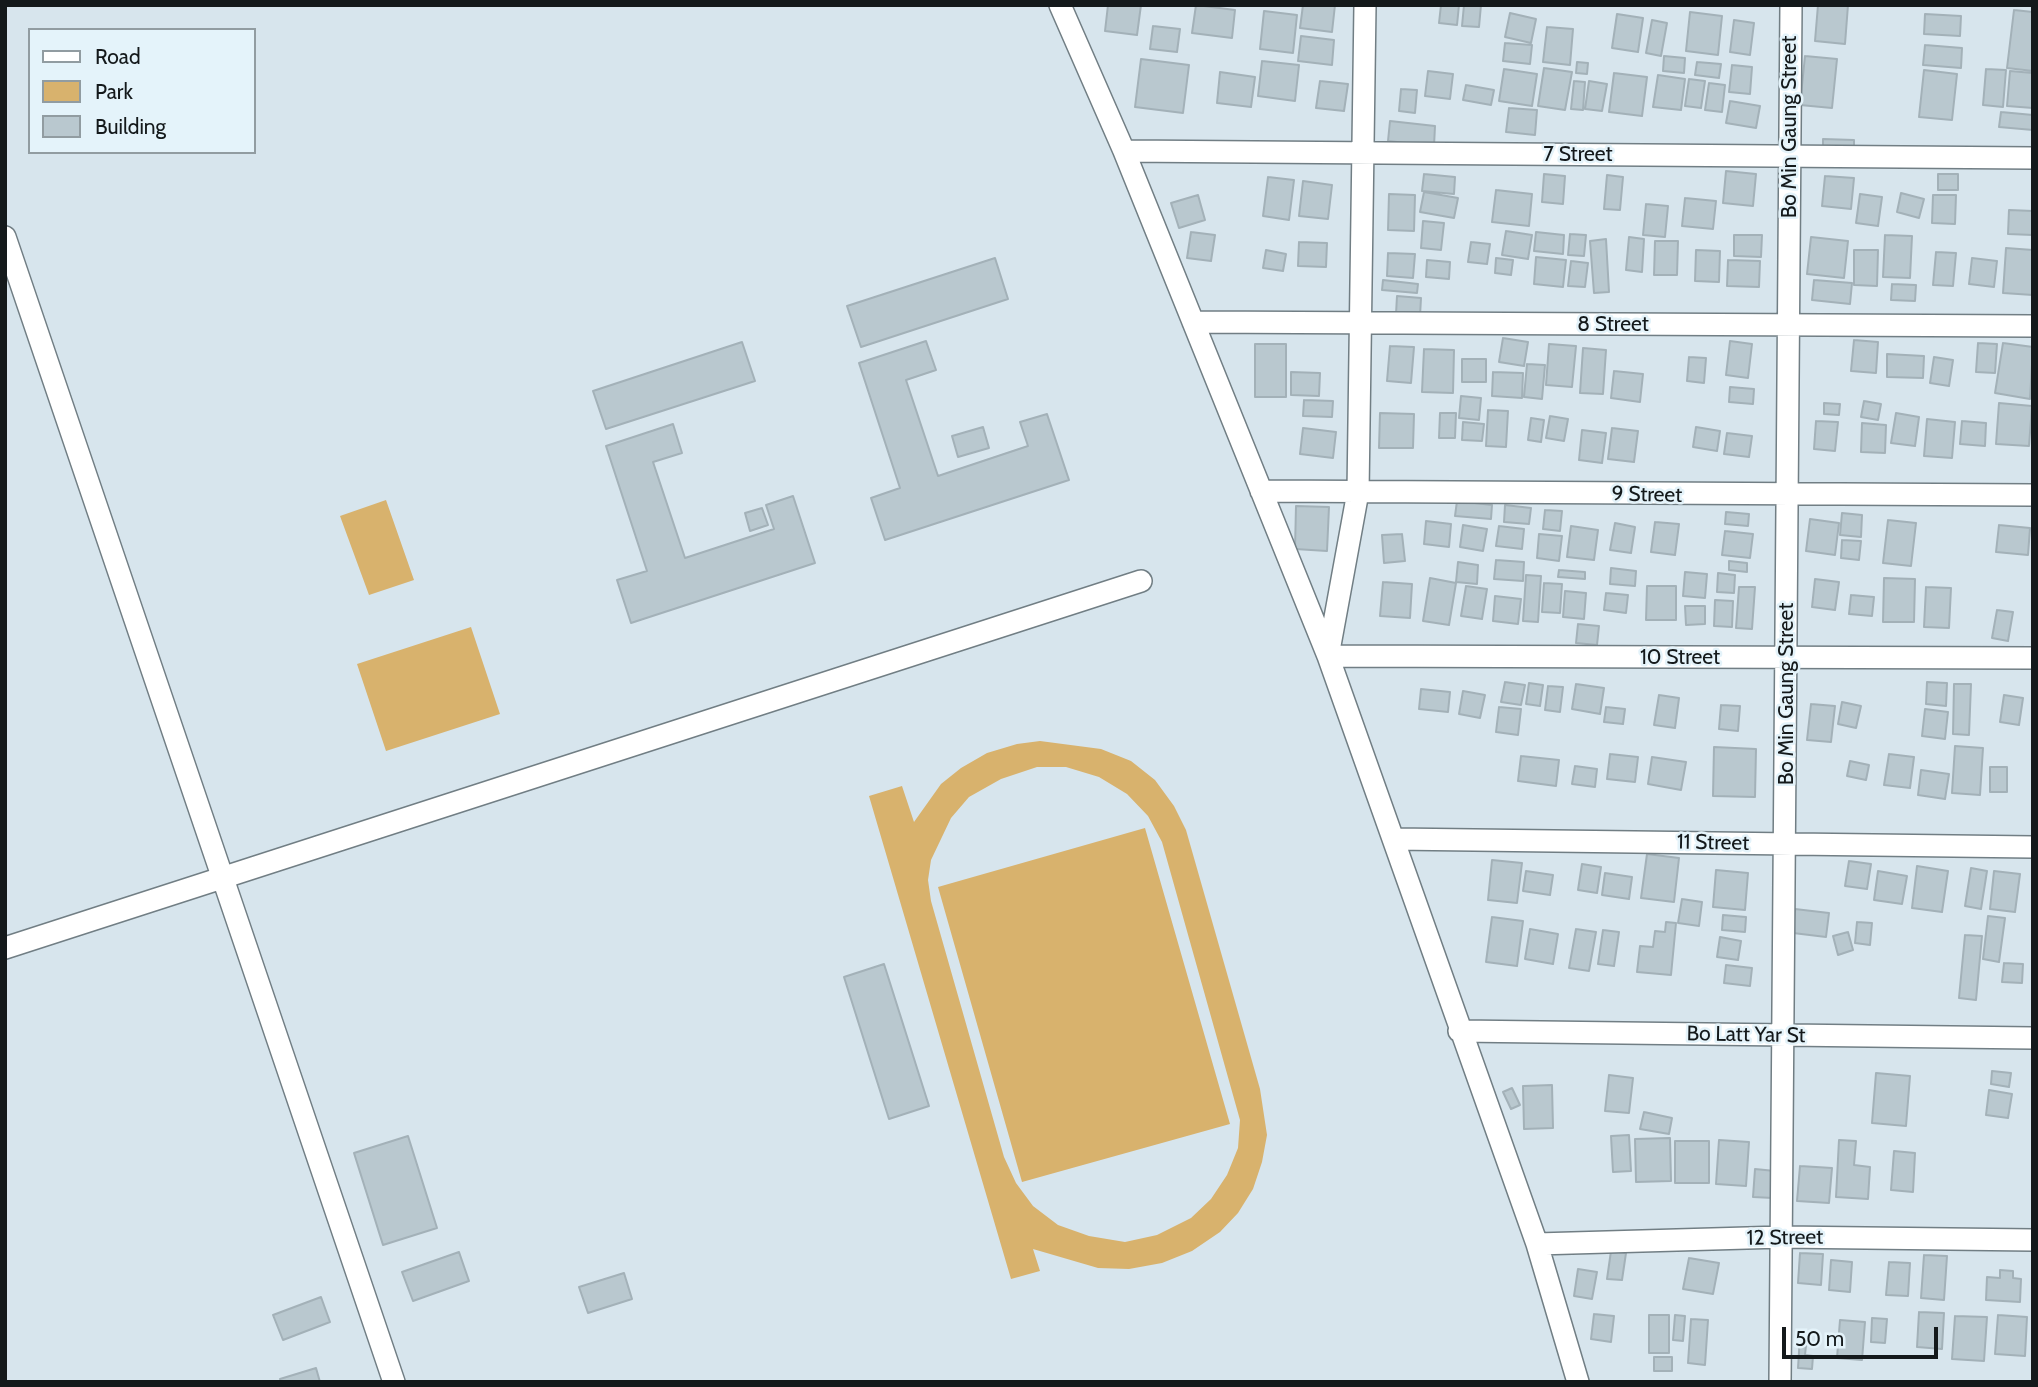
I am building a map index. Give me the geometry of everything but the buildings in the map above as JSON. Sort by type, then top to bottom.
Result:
[{"type":"street","points":[[1060,5],[1124,150],[1328,656],[1459,1031],[1537,1244],[1578,1382]]},
{"type":"street","points":[[1328,656],[1358,492],[1365,5]]},
{"type":"street","name":"Bo Min Gaung Street","points":[[1780,1382],[1791,5]]},
{"type":"street","name":"7 Street","points":[[1124,150],[2033,158]]},
{"type":"street","points":[[5,237],[394,1382]]},
{"type":"street","name":"8 Street","points":[[1193,322],[2033,326]]},
{"type":"street","name":"9 Street","points":[[1261,491],[1789,496],[2033,495]]},
{"type":"street","points":[[5,948],[1141,581]]},
{"type":"street","name":"10 Street","points":[[1328,656],[2033,658]]},
{"type":"street","name":"11 Street","points":[[1394,839],[2033,846]]},
{"type":"street","name":"Bo Latt Yar St","points":[[1459,1031],[2033,1038]]},
{"type":"street","name":"12 Street","points":[[1537,1244],[1782,1237],[2033,1240]]},
{"type":"green space","points":[[386,500],[414,580],[369,595],[340,516]]},
{"type":"green space","points":[[471,627],[500,714],[386,751],[357,664]]},
{"type":"green space","points":[[1040,741],[1101,749],[1131,761],[1155,780],[1174,806],[1186,830],[1260,1089],[1267,1135],[1253,1189],[1238,1213],[1220,1232],[1192,1251],[1162,1263],[1129,1269],[1098,1268],[1033,1249],[1040,1271],[1011,1279],[869,796],[902,786],[914,822],[941,784],[961,768],[987,753],[1017,744]],"holes":[[[1037,767],[1066,767],[1099,777],[1127,794],[1148,816],[1162,842],[1240,1120],[1238,1148],[1227,1175],[1211,1199],[1191,1218],[1157,1235],[1125,1242],[1089,1236],[1058,1225],[1033,1206],[1016,1183],[1004,1157],[931,901],[928,880],[931,860],[951,818],[969,797],[1001,779]]]},
{"type":"green space","points":[[1145,828],[1230,1124],[1022,1182],[938,887]]}]
